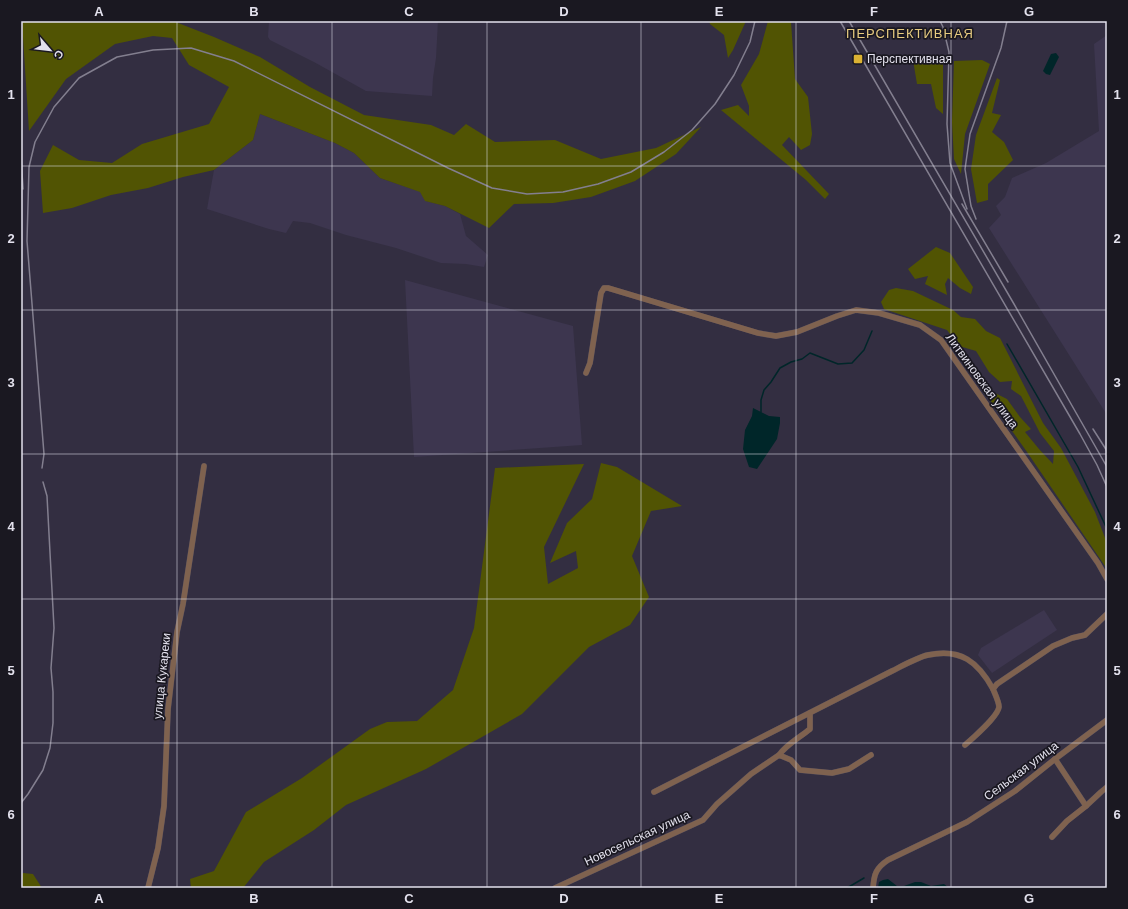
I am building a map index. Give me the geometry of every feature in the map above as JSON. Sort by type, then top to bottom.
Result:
[{"type":"street","name":"Литвиновская улица","points":[[586,373],[590,363],[601,293],[604,288],[758,333],[776,336],[796,332],[856,310],[879,313],[920,326],[941,340],[1098,563],[1107,579]]},
{"type":"street","name":"улица Кукареки","points":[[148,888],[158,848],[164,806],[168,709],[176,639],[183,604],[204,466]]},
{"type":"street","points":[[993,689],[997,684],[1053,646],[1072,638],[1085,635],[1107,614]]},
{"type":"street","points":[[654,792],[892,671],[927,655],[946,653],[972,661],[988,679],[993,689],[999,706],[998,711],[979,733],[965,745]]},
{"type":"street","name":"Новосельская улица","points":[[555,888],[703,820],[717,804],[751,774],[779,755],[784,748],[810,729],[810,713]]},
{"type":"street","name":"Сельская улица","points":[[873,888],[874,878],[880,865],[967,822],[1015,791],[1107,720]]},
{"type":"street","points":[[779,755],[791,760],[800,770],[832,773],[850,769],[871,755]]},
{"type":"street","points":[[1055,759],[1086,806]]},
{"type":"street","points":[[1052,836],[1067,821],[1107,787]]},
{"type":"shaded area","points":[[22,21],[173,21],[260,57],[310,87],[364,115],[431,125],[454,135],[466,124],[495,142],[555,140],[601,159],[656,148],[701,127],[676,154],[635,181],[591,197],[553,203],[514,204],[489,228],[445,206],[425,201],[420,192],[380,178],[354,153],[335,143],[260,114],[253,140],[214,170],[183,177],[148,188],[111,195],[72,208],[43,213],[40,171],[53,145],[79,160],[112,163],[142,144],[209,124],[229,87],[189,65],[172,38],[153,36],[115,44],[66,79],[29,131]]},
{"type":"shaded area","points":[[269,21],[438,21],[432,96],[366,91],[314,62],[270,40],[268,37]]},
{"type":"shaded area","points":[[709,21],[746,21],[728,58],[724,35],[710,24]]},
{"type":"shaded area","points":[[768,21],[791,21],[795,79],[808,97],[812,134],[810,145],[801,150],[789,137],[782,145],[829,194],[825,199],[806,180],[721,110],[738,105],[749,116],[749,106],[741,85],[759,54]]},
{"type":"shaded area","points":[[1107,35],[1107,415],[989,228],[1001,215],[996,206],[1005,197],[1012,178],[1046,163],[1099,131],[1094,44]]},
{"type":"shaded area","points":[[1056,53],[1059,57],[1050,75],[1046,74],[1043,71],[1051,54]]},
{"type":"shaded area","points":[[913,60],[943,63],[943,114],[936,108],[931,84],[917,84]]},
{"type":"shaded area","points":[[982,60],[990,64],[965,134],[961,174],[954,159],[952,122],[954,61]]},
{"type":"shaded area","points":[[997,78],[1000,80],[992,113],[1001,115],[992,132],[1004,142],[1013,160],[988,184],[988,200],[977,203],[971,169],[976,135]]},
{"type":"shaded area","points":[[260,114],[335,143],[354,153],[380,178],[421,192],[426,201],[445,206],[460,214],[466,236],[488,255],[484,267],[466,264],[441,263],[396,248],[346,235],[310,223],[293,221],[286,233],[207,209],[214,170],[253,140]]},
{"type":"shaded area","points":[[936,247],[950,253],[973,287],[971,294],[960,288],[948,278],[945,284],[947,295],[925,284],[928,276],[915,279],[908,269]]},
{"type":"shaded area","points":[[405,280],[573,326],[582,445],[414,457]]},
{"type":"shaded area","points":[[896,288],[913,291],[953,310],[961,317],[975,319],[986,331],[1000,338],[1043,423],[1061,448],[1095,512],[1107,543],[1107,569],[990,400],[965,360],[973,365],[993,392],[1007,399],[1031,429],[1025,432],[1053,464],[1054,451],[1040,433],[1021,396],[1011,389],[1012,381],[1000,382],[989,372],[976,351],[959,346],[947,330],[884,309],[881,302],[889,290]]},
{"type":"shaded area","points":[[753,408],[769,416],[780,417],[777,439],[757,469],[749,467],[743,449],[745,430],[752,416]]},
{"type":"shaded area","points":[[601,463],[617,467],[682,506],[651,511],[632,556],[649,597],[630,625],[589,647],[522,714],[426,769],[346,805],[314,830],[264,862],[243,888],[191,888],[190,879],[214,871],[246,812],[302,778],[370,729],[387,722],[417,721],[453,690],[474,628],[495,468],[584,464],[544,547],[548,584],[578,568],[576,551],[550,563],[567,523],[592,499]]},
{"type":"shaded area","points":[[1044,610],[1057,630],[992,673],[978,655],[981,648]]},
{"type":"shaded area","points":[[23,873],[33,874],[42,888],[21,888],[21,875]]},
{"type":"shaded area","points":[[888,879],[897,886],[921,882],[931,886],[944,884],[949,888],[878,888],[879,882]]},
{"type":"waterway","points":[[761,412],[761,400],[764,390],[780,368],[791,362],[802,359],[810,353],[838,364],[852,363],[864,350],[872,331]]},
{"type":"waterway","points":[[1007,344],[1078,467],[1107,529]]},
{"type":"waterway","points":[[847,888],[864,878]]},
{"type":"railway","points":[[42,468],[44,454],[27,241],[29,167],[35,142],[54,107],[79,78],[117,57],[153,50],[191,48],[234,61],[448,168],[492,188],[527,194],[563,192],[598,184],[631,172],[664,152],[692,130],[715,104],[734,75],[750,42],[755,21]]},
{"type":"railway","points":[[840,21],[1080,434],[1107,487]]},
{"type":"railway","points":[[849,21],[1107,467]]},
{"type":"railway","points":[[940,21],[943,27],[949,52],[947,124],[950,163],[967,209]]},
{"type":"railway","points":[[976,219],[971,206],[965,169],[970,134],[1001,48],[1007,21]]},
{"type":"railway","points":[[21,156],[23,189]]},
{"type":"railway","points":[[962,204],[1008,282]]},
{"type":"railway","points":[[1093,429],[1107,451]]},
{"type":"railway","points":[[21,803],[43,770],[50,748],[53,723],[51,668],[54,628],[47,496],[43,482]]},
{"type":"place","name":"Перспективная","points":[[858,59]]},
{"type":"district","name":"ПЕРСПЕКТИВНАЯ","points":[[910,33]]}]
